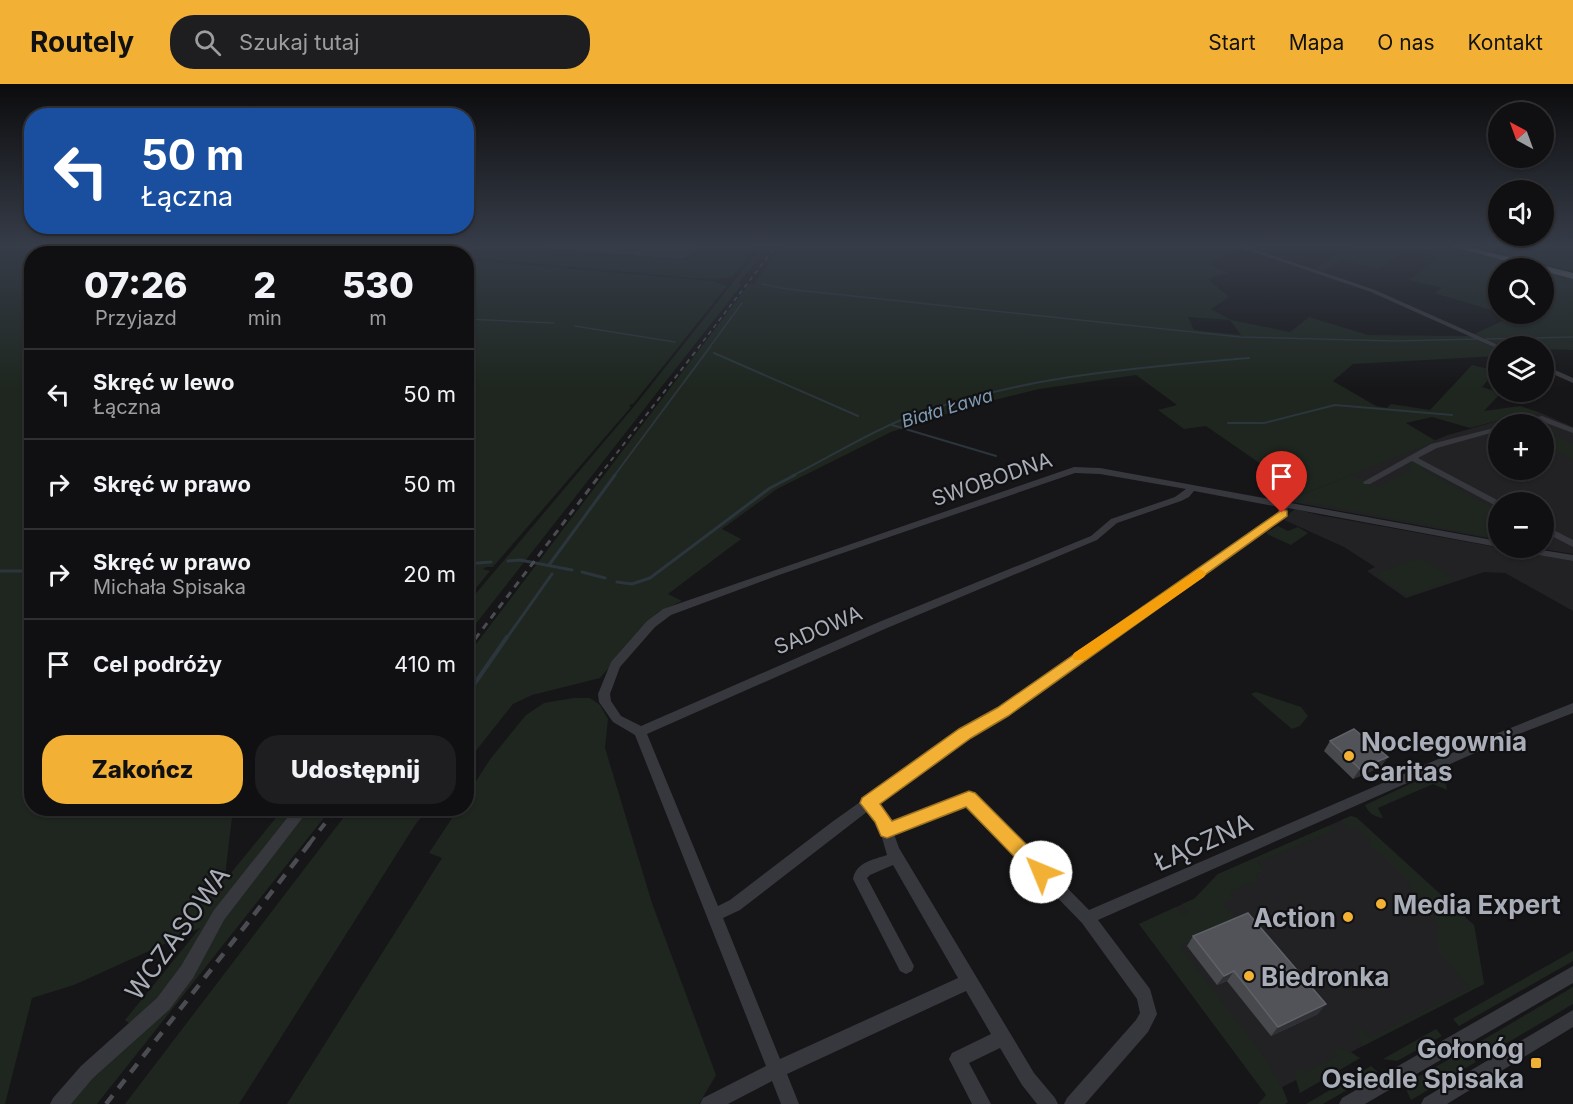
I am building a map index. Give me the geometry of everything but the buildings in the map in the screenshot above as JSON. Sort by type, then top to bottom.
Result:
[{"type":"street","points":[[1380,294],[1488,342]]},
{"type":"street","points":[[1554,372],[1573,381]]},
{"type":"street","points":[[1554,423],[1573,431]]},
{"type":"street","points":[[1367,482],[1434,446],[1488,432]]},
{"type":"street","points":[[1412,458],[1488,499]]},
{"type":"street","name":"SWOBODNA","points":[[640,732],[620,722],[607,706],[604,698],[608,680],[615,665],[647,628],[676,608],[1072,471],[1100,471],[1488,542]]},
{"type":"street","name":"SADOWA","points":[[640,732],[883,625],[1094,538],[1114,521],[1178,499],[1189,493],[1192,488]]},
{"type":"street","points":[[714,915],[735,905],[965,733],[1002,712],[1184,585],[1282,513],[1284,505]]},
{"type":"street","points":[[1554,534],[1573,544]]},
{"type":"street","points":[[1554,555],[1573,558]]},
{"type":"street","name":"ŁĄCZNA","points":[[1087,918],[1491,741],[1573,708]]},
{"type":"street","points":[[640,732],[790,1104]]},
{"type":"street","points":[[887,831],[969,798],[1087,918],[1144,995],[1149,1014],[1142,1026],[1073,1104]]},
{"type":"street","points":[[869,803],[882,818],[896,858],[969,981],[1032,1085],[1049,1104]]},
{"type":"street","name":"WCZASOWA","points":[[59,1104],[87,1072],[163,1004],[187,972],[219,915],[297,816]]},
{"type":"street","points":[[896,858],[865,870],[861,873],[860,879],[906,966]]},
{"type":"street","points":[[1348,1104],[1573,974]]},
{"type":"street","points":[[709,1104],[776,1070],[969,981]]},
{"type":"street","points":[[1430,1104],[1573,1018]]},
{"type":"street","points":[[982,1104],[958,1059],[1003,1037]]},
{"type":"shaded area","points":[[0,294],[24,294],[24,816],[232,816],[225,876],[231,873],[277,816],[292,816],[176,981],[131,1025],[125,1020],[200,928],[74,985],[32,998],[5,1104],[0,1104]]},
{"type":"shaded area","points":[[474,294],[721,294],[633,404],[629,406],[631,407],[493,567],[483,569],[490,571],[474,590]]},
{"type":"shaded area","points":[[724,294],[735,294],[474,626],[474,596],[636,404]]},
{"type":"shaded area","points":[[742,294],[1225,294],[1229,297],[1211,309],[1231,320],[1290,332],[1309,317],[1368,335],[1471,336],[1488,344],[1488,357],[1353,364],[1333,381],[1376,406],[1387,408],[1391,404],[1430,410],[1472,365],[1488,369],[1488,380],[1482,387],[1488,389],[1488,402],[1492,402],[1484,411],[1520,406],[1541,413],[1488,414],[1488,423],[1470,428],[1432,417],[1406,423],[1436,441],[1290,499],[1291,494],[1297,489],[1206,426],[1184,429],[1158,410],[1177,405],[1136,375],[1039,389],[974,405],[891,432],[777,489],[722,529],[741,539],[668,594],[682,601],[658,612],[600,678],[532,695],[513,704],[474,753],[474,647]],"holes":[[[1188,317],[1230,320],[1241,335],[1194,330]]]},
{"type":"shaded area","points":[[1436,294],[1488,294],[1488,309]]},
{"type":"shaded area","points":[[1554,294],[1573,294],[1573,350],[1554,349],[1554,336],[1488,336],[1488,340],[1474,334],[1496,324],[1554,324]]},
{"type":"shaded area","points":[[1554,419],[1573,427],[1573,554],[1554,551],[1554,492],[1488,492],[1488,538],[1292,502],[1290,499],[1448,435],[1488,424],[1488,480],[1554,480]]},
{"type":"shaded area","points":[[1554,435],[1573,444],[1573,459],[1554,450]]},
{"type":"shaded area","points":[[1413,462],[1426,467],[1422,469],[1488,505],[1488,537],[1293,499],[1352,475],[1378,487],[1412,469],[1406,465]]},
{"type":"shaded area","points":[[1295,509],[1488,546],[1488,558],[1554,558],[1573,561],[1573,611],[1505,573],[1484,572],[1406,598],[1367,571],[1375,567],[1344,547],[1282,519]]},
{"type":"shaded area","points":[[1278,526],[1288,531],[1298,527],[1308,533],[1291,545],[1267,534]]},
{"type":"shaded area","points":[[1421,558],[1454,579],[1407,596],[1375,574]]},
{"type":"shaded area","points":[[1256,692],[1301,707],[1308,716],[1300,726],[1292,729],[1251,694]]},
{"type":"shaded area","points":[[573,698],[590,698],[600,705],[608,719],[605,748],[652,903],[716,1075],[699,1104],[287,1104],[442,858],[429,853],[453,816],[474,816],[474,784],[491,758],[526,715],[544,703]]},
{"type":"shaded area","points":[[1434,775],[1446,784],[1447,790],[1433,784],[1378,808],[1383,818],[1372,814],[1365,805],[1427,776]]},
{"type":"shaded area","points":[[303,816],[325,816],[97,1104],[64,1104],[97,1069],[220,922]]},
{"type":"shaded area","points":[[345,816],[422,816],[239,1104],[125,1104]]},
{"type":"shaded area","points":[[1351,816],[1357,818],[1474,925],[1484,984],[1351,1052],[1360,1058],[1300,1093],[1296,1080],[1267,1095],[1139,924],[1194,899],[1218,874]]},
{"type":"shaded area","points":[[1351,816],[1357,818],[1474,925],[1484,984],[1363,1046],[1358,1034],[1359,1026],[1370,1038],[1470,988],[1439,952],[1438,925],[1430,909],[1412,890],[1408,880],[1381,853],[1366,846],[1372,842],[1356,826],[1349,829],[1341,820]]},
{"type":"shaded area","points":[[1328,826],[1336,830],[1257,862],[1264,871],[1255,875],[1259,880],[1229,892],[1234,899],[1223,903],[1238,921],[1180,946],[1267,1061],[1288,1102],[1258,1104],[1266,1095],[1139,924],[1176,907],[1183,916],[1189,913],[1182,904],[1194,899],[1218,874]]},
{"type":"shaded area","points":[[1573,951],[1573,961],[1459,1026],[1453,1019]]},
{"type":"shaded area","points":[[1573,987],[1573,1004],[1487,1055],[1476,1044]]},
{"type":"shaded area","points":[[1436,1029],[1442,1036],[1397,1061],[1383,1059]]},
{"type":"shaded area","points":[[1336,1048],[1360,1058],[1300,1093],[1295,1071],[1300,1069],[1304,1073],[1337,1056],[1332,1050]]},
{"type":"shaded area","points":[[1465,1050],[1476,1062],[1411,1100],[1404,1085]]},
{"type":"shaded area","points":[[1371,1066],[1378,1072],[1323,1104],[1306,1104]]},
{"type":"waterway","points":[[830,294],[1240,337],[1395,341],[1477,339]]},
{"type":"waterway","points":[[709,348],[742,303]]},
{"type":"waterway","points":[[474,319],[554,323]]},
{"type":"waterway","points":[[575,326],[675,342]]},
{"type":"waterway","points":[[1486,339],[1573,337]]},
{"type":"waterway","points":[[614,476],[710,347]]},
{"type":"waterway","points":[[714,353],[858,416]]},
{"type":"waterway","name":"Biała Ława","points":[[792,476],[906,418],[990,393],[1075,376],[1249,358]]},
{"type":"waterway","points":[[1228,423],[1264,423],[1335,405],[1452,415]]},
{"type":"waterway","points":[[892,425],[996,456]]},
{"type":"waterway","points":[[549,565],[615,475]]},
{"type":"waterway","name":"Biała Ława","points":[[617,582],[632,584],[650,578],[770,488],[795,475]]},
{"type":"waterway","name":"Biała Ława","points":[[508,561],[520,560],[572,570]]},
{"type":"waterway","name":"Biała Ława","points":[[474,563],[491,562]]},
{"type":"waterway","name":"Biała Ława","points":[[0,571],[24,571]]},
{"type":"waterway","name":"Biała Ława","points":[[582,572],[605,578]]},
{"type":"waterway","points":[[506,639],[552,574]]},
{"type":"waterway","points":[[474,684],[507,637]]},
{"type":"railway","points":[[698,348],[740,294]]},
{"type":"railway","points":[[599,476],[699,347]]},
{"type":"railway","points":[[475,639],[600,475]]},
{"type":"railway","points":[[309,844],[331,816]]},
{"type":"railway","points":[[106,1104],[310,843]]},
{"type":"slow traffic","points":[[1079,657],[1199,574]]},
{"type":"place","name":"Noclegownia Caritas","points":[[1349,756]]},
{"type":"place","name":"Media Expert","points":[[1381,904]]},
{"type":"place","name":"Action","points":[[1348,917]]},
{"type":"place","name":"Biedronka","points":[[1249,976]]},
{"type":"place","name":"Gołonóg Osiedle Spisaka","points":[[1536,1063]]},
{"type":"route","points":[[1041,872],[969,798],[887,831],[882,818],[869,803],[965,733],[1002,712],[1177,590],[1282,513]]}]
